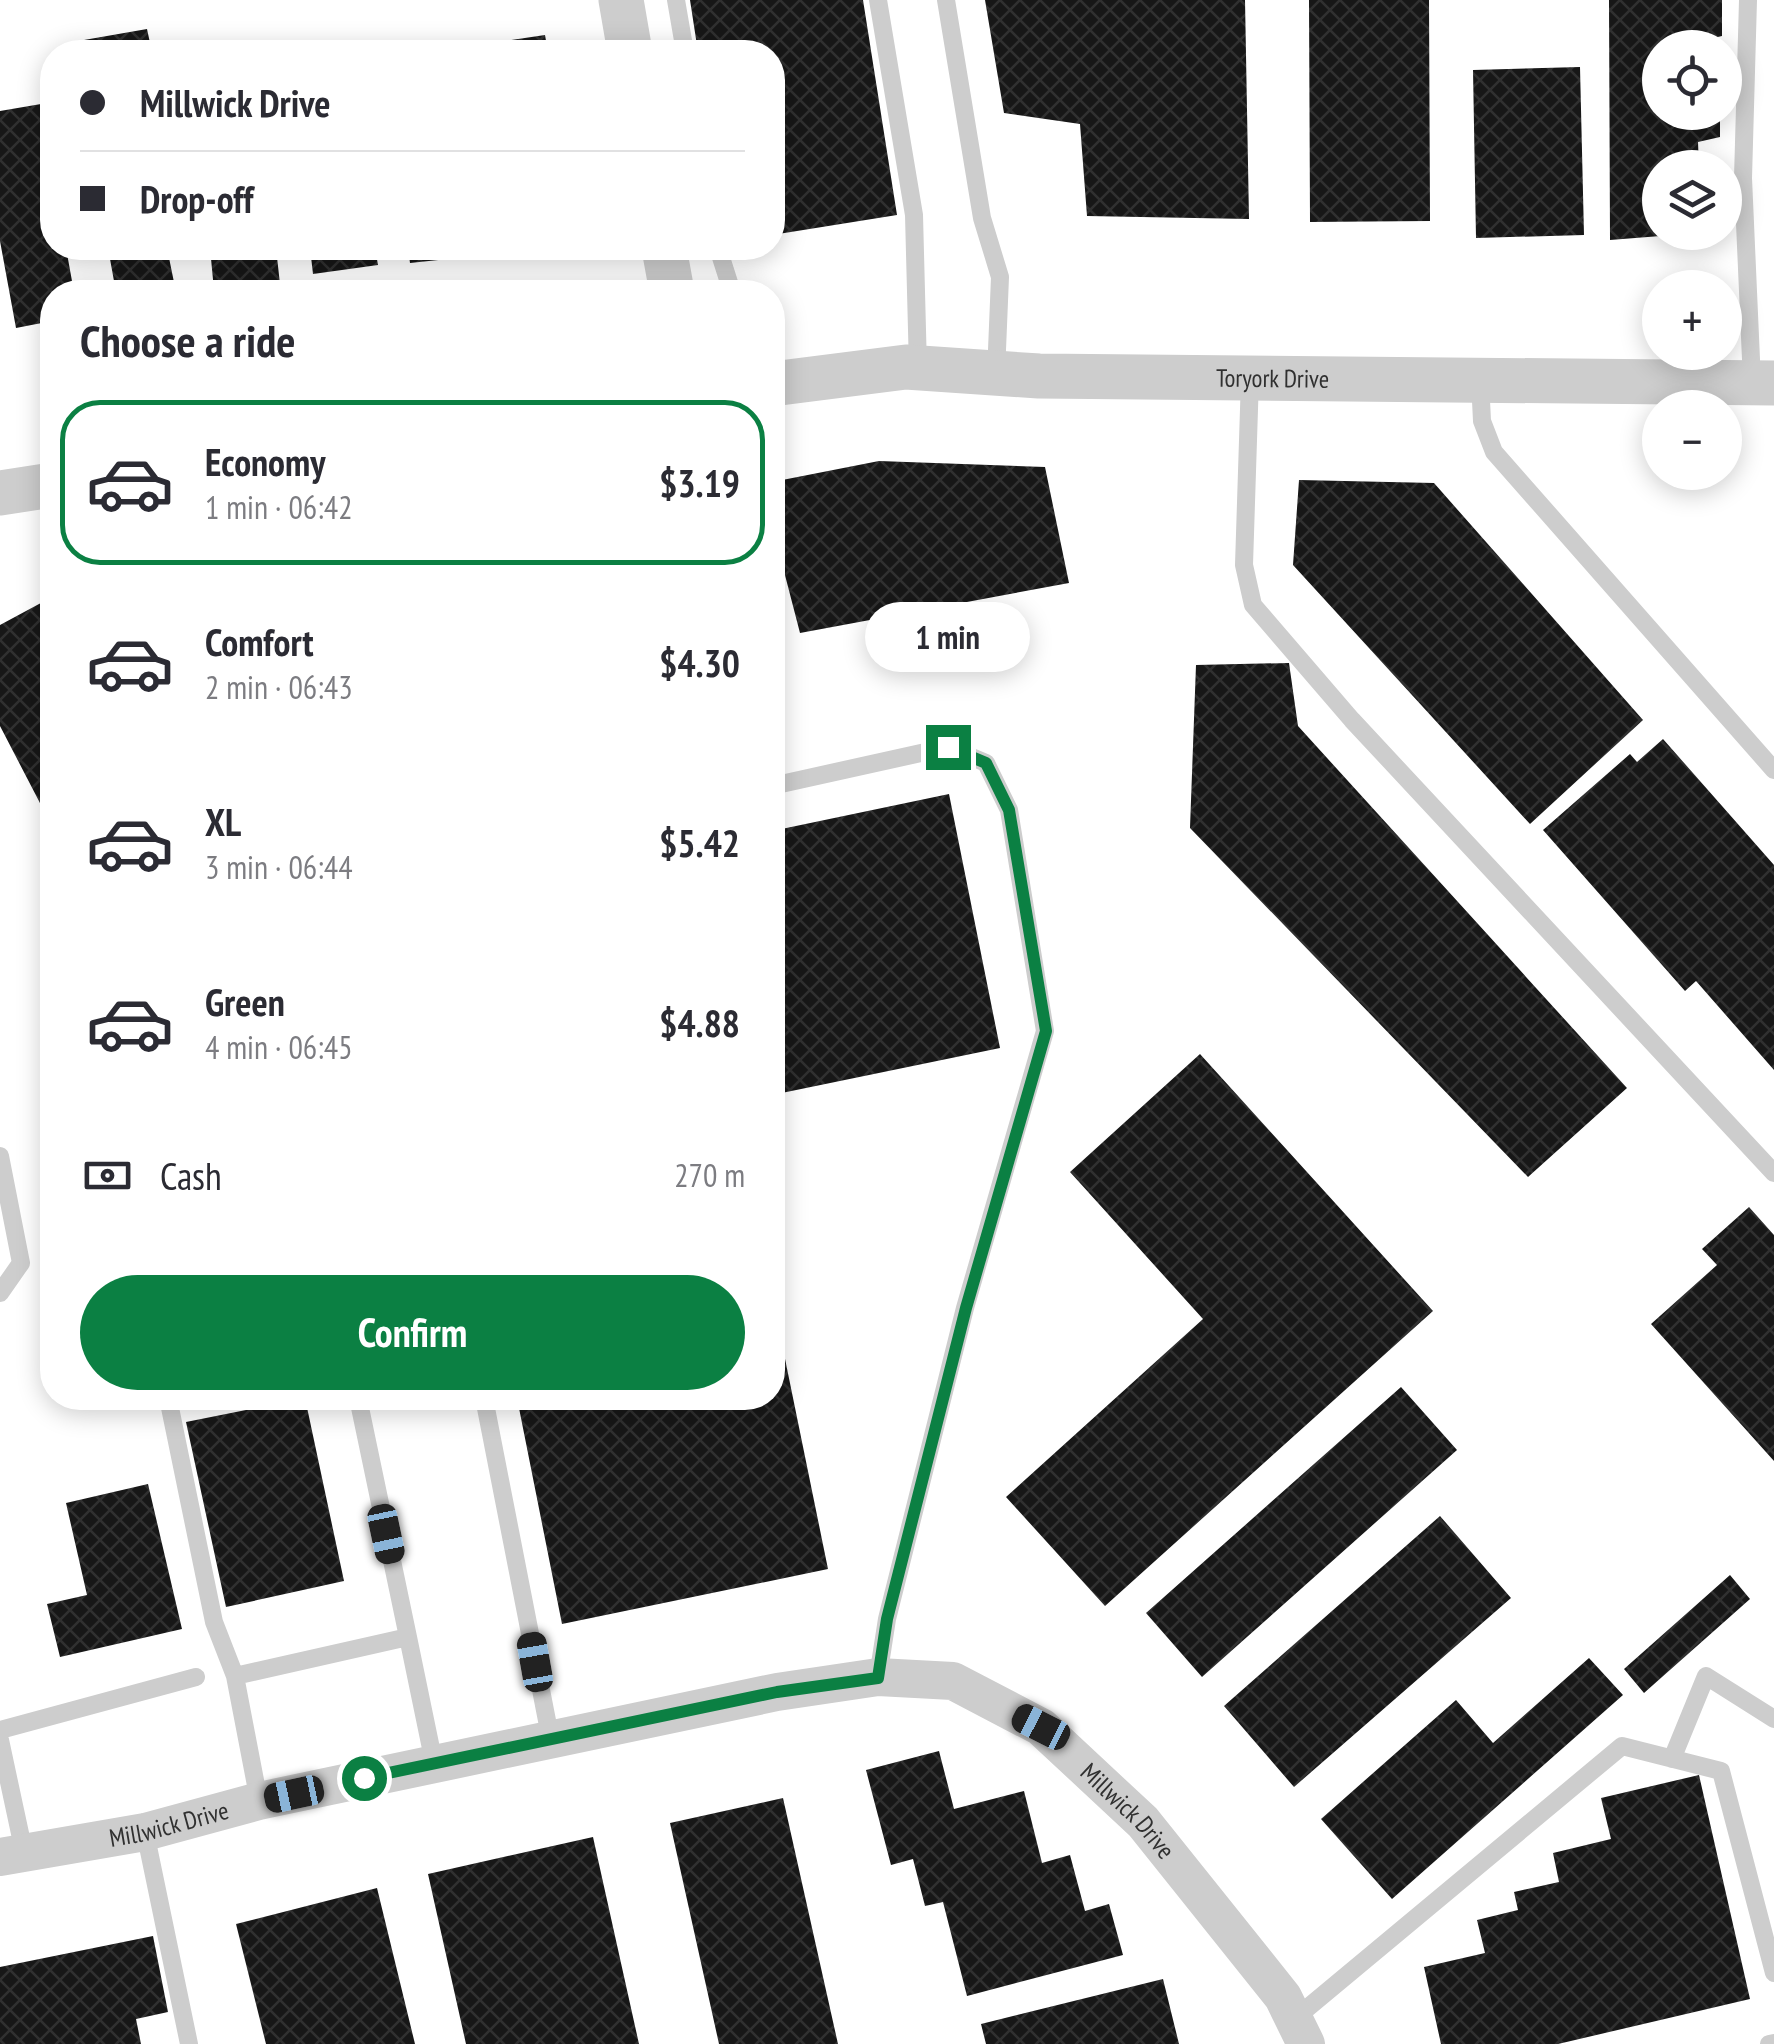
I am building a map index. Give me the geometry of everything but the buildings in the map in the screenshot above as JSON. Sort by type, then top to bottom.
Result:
[{"type":"street","points":[[621,0],[628,40]]},
{"type":"street","name":"Toryork Drive","points":[[785,383],[918,368],[996,374],[1763,383]]},
{"type":"street","points":[[0,493],[40,487]]},
{"type":"street","name":"Millwick Drive","points":[[12,1854],[145,1832],[259,1801],[777,1692],[878,1678],[952,1681],[1041,1727],[1143,1822],[1283,1997],[1300,2032]]},
{"type":"lane","points":[[676,0],[683,40]]},
{"type":"lane","points":[[878,0],[914,215],[918,368]]},
{"type":"lane","points":[[946,0],[982,218],[1000,277],[996,374]]},
{"type":"lane","points":[[1748,0],[1743,178],[1763,383]]},
{"type":"lane","points":[[1250,378],[1244,565],[1253,605],[1352,720],[1771,1163]]},
{"type":"lane","points":[[1480,380],[1482,421],[1494,452],[1774,770]]},
{"type":"lane","points":[[785,783],[948,747],[986,763],[1009,810],[1046,1031],[961,1326],[887,1619],[878,1678]]},
{"type":"lane","points":[[0,1156],[21,1263],[0,1294]]},
{"type":"lane","points":[[170,1410],[214,1622],[234,1676],[259,1801]]},
{"type":"lane","points":[[361,1410],[434,1763]]},
{"type":"lane","points":[[486,1410],[551,1741]]},
{"type":"lane","points":[[234,1676],[408,1637]]},
{"type":"lane","points":[[1672,1759],[1706,1676],[1774,1719]]},
{"type":"lane","points":[[0,1730],[196,1677]]},
{"type":"lane","points":[[0,1740],[12,1854]]},
{"type":"lane","points":[[1300,2032],[1622,1746],[1721,1772],[1774,1973]]},
{"type":"lane","points":[[145,1832],[190,2044]]},
{"type":"route","points":[[364,1778],[777,1692],[878,1678],[887,1619],[966,1308],[1046,1031],[1009,810],[986,763],[948,747]]}]
